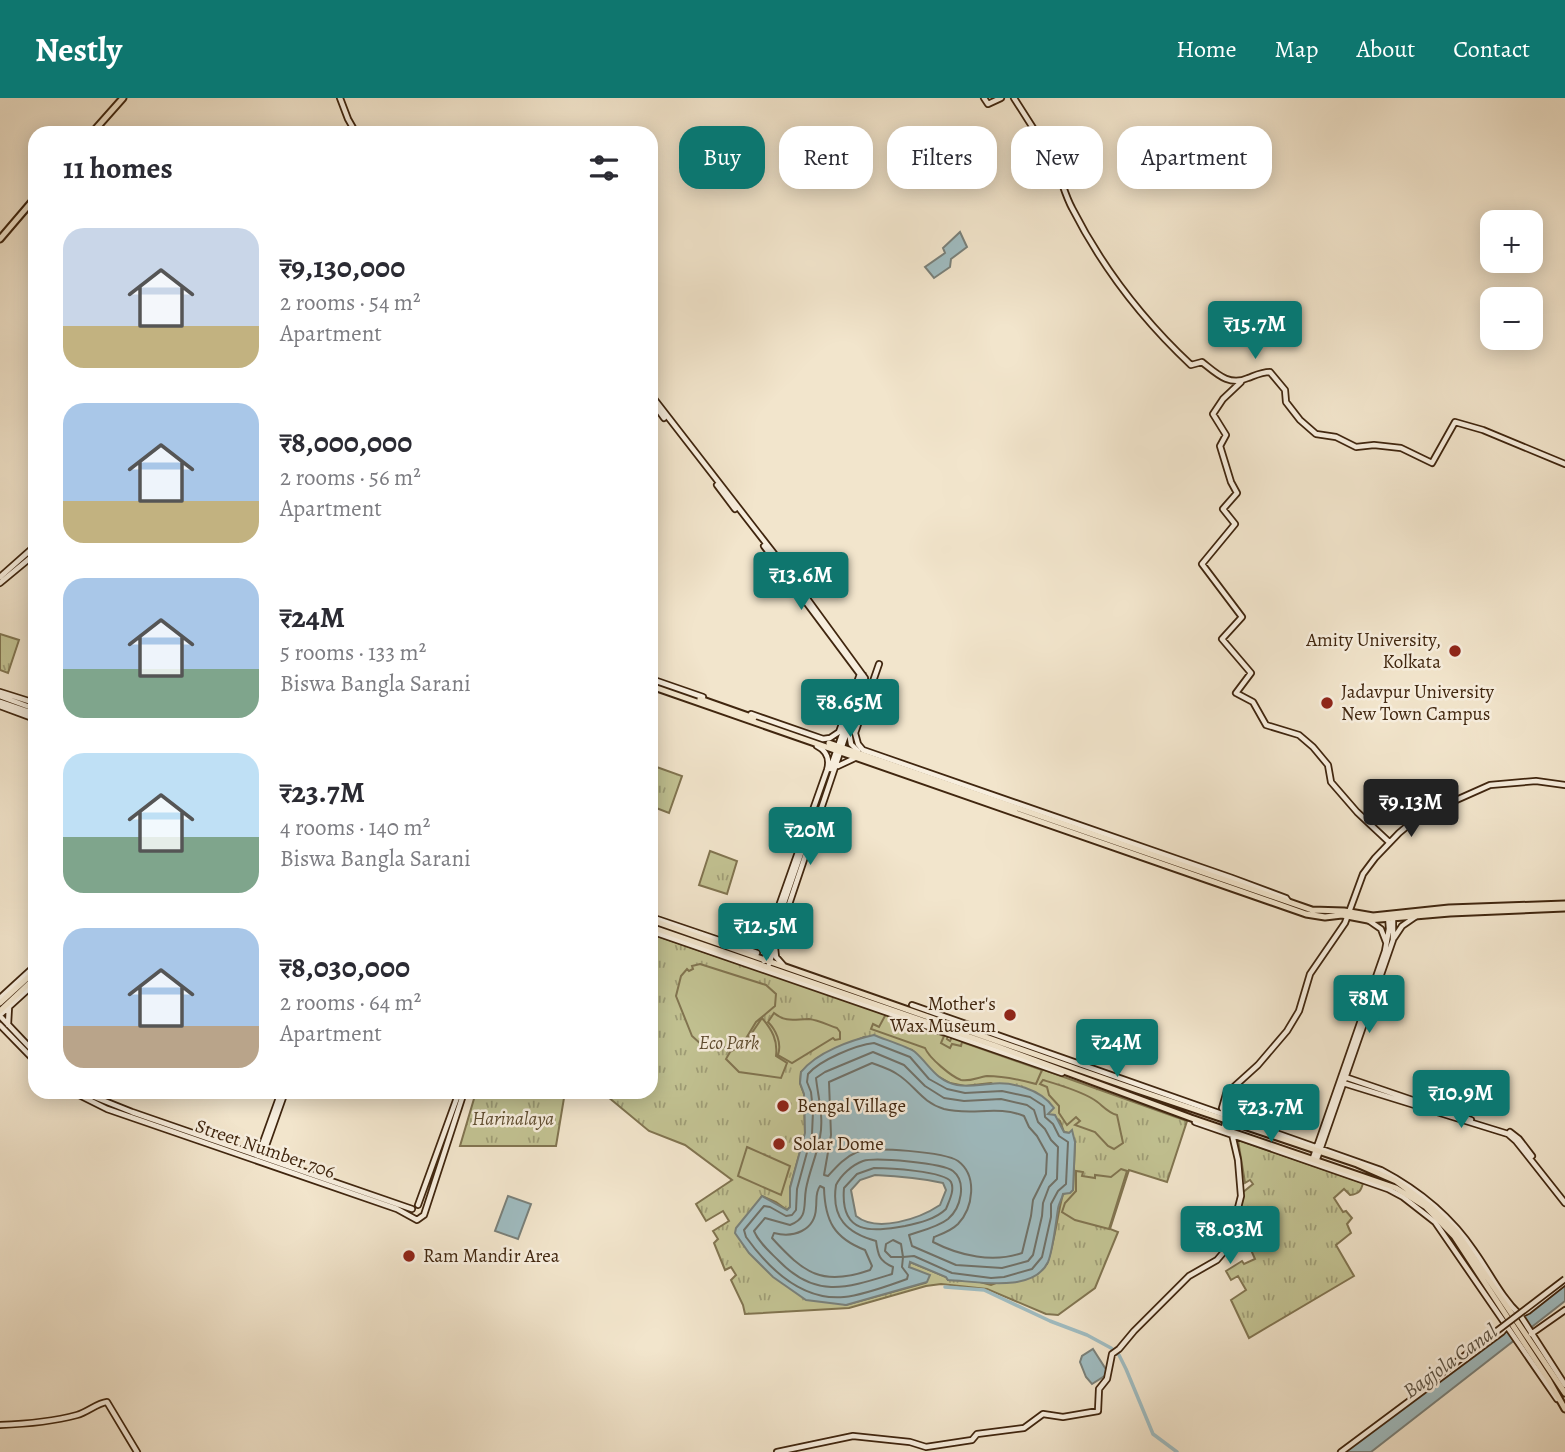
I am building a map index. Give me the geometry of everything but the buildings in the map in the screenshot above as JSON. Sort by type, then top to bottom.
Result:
[{"type":"main road","points":[[97,126],[121,98]]},
{"type":"main road","points":[[0,237],[28,205]]},
{"type":"main road","points":[[658,686],[1312,910],[1368,916],[1415,916],[1565,906]]},
{"type":"main road","points":[[860,755],[1298,912],[1320,916],[1349,914],[1367,920],[1449,908],[1565,906]]},
{"type":"main road","points":[[658,921],[1232,1133],[1384,1182],[1426,1208],[1454,1236],[1565,1393]]},
{"type":"main road","points":[[658,931],[786,968],[1319,1149],[1386,1176],[1430,1206],[1461,1239],[1506,1310]]},
{"type":"main road","points":[[1,998],[28,974]]},
{"type":"main road","points":[[0,1014],[28,987]]},
{"type":"main road","points":[[1527,1336],[1546,1380],[1563,1408]]},
{"type":"street","points":[[340,98],[352,126]]},
{"type":"street","points":[[984,98],[988,104],[1001,98]]},
{"type":"street","points":[[1014,98],[1042,142],[1043,163],[1056,168],[1067,199],[1090,242],[1105,267],[1136,306],[1191,365],[1202,362],[1219,376],[1241,382]]},
{"type":"street","points":[[1389,842],[1357,812],[1331,782],[1328,765],[1313,747],[1298,735],[1266,725],[1253,702],[1236,693],[1251,673],[1222,639],[1242,617],[1202,562],[1235,524],[1223,509],[1237,493],[1220,446],[1226,435],[1213,415],[1223,399],[1241,382],[1263,372],[1270,372],[1285,390],[1286,402],[1316,434],[1336,437],[1356,447],[1374,445],[1401,448],[1432,463],[1455,422],[1475,427],[1565,464]]},
{"type":"street","points":[[658,407],[758,534],[866,681],[846,730],[822,743],[829,753],[833,767]]},
{"type":"street","points":[[658,407],[862,675]]},
{"type":"street","points":[[0,576],[28,558]]},
{"type":"street","points":[[0,583],[28,559]]},
{"type":"street","points":[[879,664],[855,736],[863,750],[1232,878],[1286,898],[1289,903]]},
{"type":"street","points":[[658,686],[826,739],[841,730],[862,675]]},
{"type":"street","points":[[766,963],[769,946],[840,749],[862,675]]},
{"type":"street","points":[[658,687],[819,746],[826,753],[829,762],[827,770],[776,926],[776,957],[786,968]]},
{"type":"street","points":[[0,694],[28,704]]},
{"type":"street","points":[[0,704],[28,714]]},
{"type":"street","points":[[856,708],[863,711]]},
{"type":"street","points":[[833,767],[860,755],[846,730]]},
{"type":"street","points":[[1224,1128],[1227,1118],[1222,1108],[1223,1100],[1287,1031],[1299,1011],[1310,974],[1336,940],[1349,914],[1363,874],[1389,842],[1415,819],[1492,784],[1535,781],[1565,785]]},
{"type":"street","points":[[1391,916],[1393,940]]},
{"type":"street","points":[[1343,1079],[1387,943],[1391,916]]},
{"type":"street","points":[[1315,1159],[1393,940],[1402,926],[1415,916]]},
{"type":"street","points":[[1367,920],[1381,929],[1387,943]]},
{"type":"street","points":[[658,931],[1232,1133],[1403,1197],[1435,1222],[1515,1319],[1546,1380]]},
{"type":"street","points":[[766,963],[775,944]]},
{"type":"street","points":[[725,945],[757,953]]},
{"type":"street","points":[[747,954],[757,953],[769,946]]},
{"type":"street","points":[[28,987],[0,1014],[3,1027],[28,1054]]},
{"type":"street","points":[[912,1005],[1227,1118]]},
{"type":"street","points":[[3,1027],[9,1006]]},
{"type":"street","points":[[3,1027],[28,1048]]},
{"type":"street","points":[[1343,1079],[1512,1133],[1565,1200]]},
{"type":"street","name":"Street Number 706","points":[[87,1099],[107,1109],[411,1212]]},
{"type":"street","name":"Street Number 706","points":[[98,1099],[411,1212]]},
{"type":"street","points":[[260,1156],[280,1099]]},
{"type":"street","points":[[459,1099],[429,1181],[418,1205],[411,1212],[414,1219],[424,1216],[460,1099]]},
{"type":"street","points":[[777,1452],[853,1436],[910,1442],[926,1447],[972,1440],[977,1434],[1024,1428],[1043,1414],[1055,1418],[1095,1412],[1099,1408],[1098,1389],[1107,1379],[1115,1352],[1189,1276],[1217,1260],[1228,1247],[1241,1196],[1238,1160],[1232,1133]]},
{"type":"street","points":[[418,1205],[424,1210]]},
{"type":"street","points":[[1340,1452],[1502,1332],[1565,1281]]},
{"type":"street","points":[[1423,1390],[1565,1281]]},
{"type":"street","points":[[1565,1310],[1527,1336],[1565,1385]]},
{"type":"street","points":[[0,1425],[51,1422],[87,1412],[107,1402],[137,1452]]},
{"type":"green space","points":[[0,634],[19,640],[8,673],[0,670]]},
{"type":"green space","points":[[658,767],[682,776],[669,813],[658,809]]},
{"type":"green space","points":[[710,851],[737,861],[727,894],[699,885]]},
{"type":"green space","name":"Eco Park","points":[[658,936],[948,1035],[947,1039],[950,1041],[952,1037],[1187,1121],[1167,1182],[1129,1170],[1110,1229],[1118,1232],[1095,1288],[1058,1315],[1046,1314],[987,1289],[941,1284],[849,1308],[745,1314],[731,1280],[736,1275],[731,1267],[725,1270],[714,1243],[718,1239],[713,1231],[729,1221],[723,1211],[706,1221],[696,1204],[732,1180],[685,1145],[649,1131],[610,1099],[658,1099]],"holes":[[[864,1037],[912,1050],[934,1074],[950,1083],[965,1086],[991,1083],[1060,1121],[1064,1132],[1069,1133],[1075,1142],[1073,1190],[1063,1194],[1047,1264],[991,1285],[976,1281],[948,1280],[910,1262],[909,1267],[925,1283],[843,1304],[757,1204],[762,1196],[787,1210],[790,1207],[790,1188],[805,1134],[801,1072],[817,1058]]]},
{"type":"green space","points":[[700,964],[766,985],[776,994],[775,1006],[756,1022],[745,1040],[734,1048],[702,1045],[692,1036],[676,996],[681,976],[687,969],[689,971],[693,969],[692,966]]},
{"type":"green space","points":[[774,1013],[787,1019],[812,1020],[837,1028],[840,1039],[833,1038],[792,1063],[778,1055],[777,1037],[768,1022]]},
{"type":"green space","points":[[886,1014],[944,1036],[941,1043],[950,1048],[952,1044],[961,1046],[962,1042],[1042,1070],[1036,1084],[993,1076],[961,1080],[941,1067],[925,1048],[871,1029],[873,1024],[879,1027]]},
{"type":"green space","points":[[762,1018],[774,1036],[776,1056],[787,1063],[781,1078],[739,1072],[726,1059],[730,1052],[745,1043]]},
{"type":"green space","points":[[1043,1080],[1081,1093],[1117,1115],[1123,1143],[1114,1149],[1108,1146],[1095,1132],[1075,1125],[1080,1121],[1076,1117],[1067,1125],[1047,1087],[1040,1084]]},
{"type":"green space","name":"Harinalaya","points":[[474,1099],[564,1099],[556,1146],[460,1146]]},
{"type":"green space","points":[[1238,1140],[1363,1183],[1358,1193],[1350,1195],[1344,1189],[1334,1198],[1343,1212],[1346,1211],[1352,1218],[1347,1224],[1351,1233],[1336,1245],[1354,1276],[1249,1338],[1231,1300],[1246,1290],[1238,1276],[1231,1280],[1226,1271],[1242,1261],[1244,1264],[1255,1259],[1251,1250],[1270,1241],[1241,1206],[1242,1193],[1253,1184],[1250,1180],[1245,1183]]},
{"type":"green space","points":[[747,1147],[790,1166],[781,1195],[738,1176]]},
{"type":"green space","points":[[1121,1169],[1127,1171],[1109,1229],[1075,1220],[1062,1212],[1065,1203],[1076,1191],[1076,1171],[1083,1172],[1082,1176],[1095,1178],[1095,1175],[1111,1177]]},
{"type":"water","points":[[960,232],[967,247],[951,259],[950,267],[934,278],[925,267],[945,253],[943,248]]},
{"type":"water","name":"Eco Park","points":[[874,1035],[912,1050],[938,1076],[950,1083],[965,1086],[998,1083],[1034,1091],[1054,1108],[1048,1114],[1055,1115],[1064,1132],[1069,1133],[1072,1130],[1075,1142],[1073,1190],[1063,1194],[1058,1207],[1050,1257],[1041,1272],[1017,1282],[973,1282],[948,1280],[910,1262],[909,1267],[930,1275],[927,1282],[846,1305],[806,1300],[773,1277],[749,1253],[735,1233],[736,1228],[762,1196],[787,1210],[790,1207],[790,1188],[805,1133],[801,1072],[825,1053]],"holes":[[[875,1175],[943,1183],[946,1190],[940,1205],[921,1215],[886,1224],[865,1221],[856,1216],[851,1190],[860,1180]]]},
{"type":"water","points":[[508,1196],[531,1204],[518,1239],[495,1231]]},
{"type":"water","points":[[1565,1284],[1565,1301],[1371,1452],[1345,1452]]},
{"type":"water","points":[[1093,1349],[1107,1371],[1106,1375],[1092,1384],[1080,1362],[1082,1356]]},
{"type":"waterway","points":[[945,1287],[984,1290],[1111,1348],[1119,1355],[1126,1369],[1153,1434],[1177,1452]]},
{"type":"place","name":"Amity University, Kolkata","points":[[1455,651]]},
{"type":"place","name":"Jadavpur University New Town Campus","points":[[1327,703]]},
{"type":"place","name":"Mother's Wax Museum","points":[[1010,1015]]},
{"type":"place","name":"Bengal Village","points":[[783,1106]]},
{"type":"place","name":"Solar Dome","points":[[779,1144]]},
{"type":"place","name":"Ram Mandir Area","points":[[409,1256]]},
{"type":"water label","name":"Bagjola Canal","points":[[1450,1361]]}]
